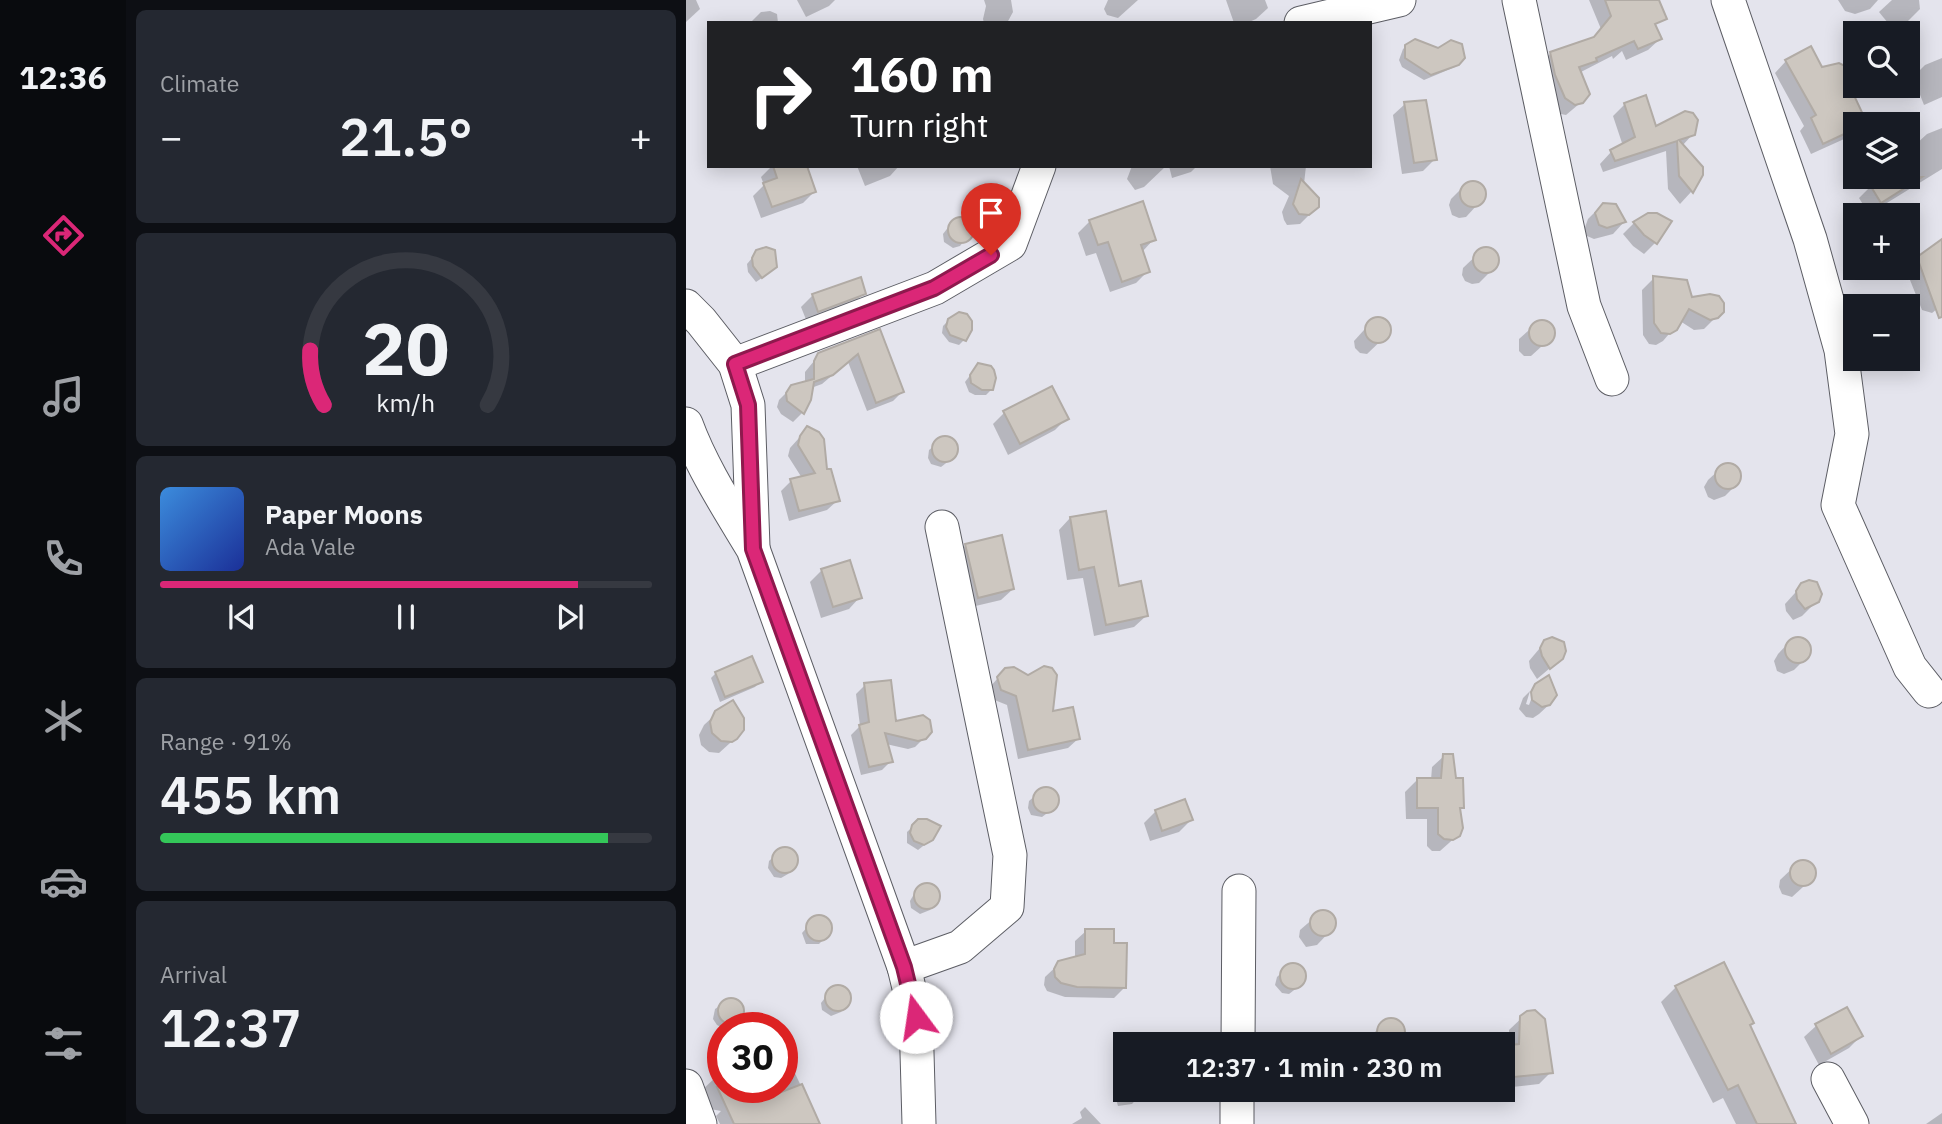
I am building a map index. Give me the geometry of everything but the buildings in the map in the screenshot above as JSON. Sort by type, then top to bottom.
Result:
[{"type":"street","points":[[1310,21],[1399,0]]},
{"type":"street","points":[[1518,0],[1584,306],[1612,379]]},
{"type":"street","points":[[1728,0],[1810,239],[1841,350],[1852,434],[1839,505],[1910,667],[1929,691]]},
{"type":"street","points":[[735,364],[934,288],[1010,244],[1038,168]]},
{"type":"street","points":[[686,306],[735,364],[748,405],[753,549]]},
{"type":"street","points":[[688,437],[753,549],[904,967],[916,1017],[919,1124]]},
{"type":"street","points":[[904,967],[960,947],[1007,907],[1010,855],[942,527]]},
{"type":"street","points":[[1238,1032],[1239,891]]},
{"type":"street","points":[[1828,1079],[1852,1124]]},
{"type":"street","points":[[686,1086],[700,1124]]},
{"type":"street","points":[[1237,1102],[1237,1124]]},
{"type":"route","points":[[916,1017],[904,967],[753,549],[748,405],[735,364],[934,288],[991,255]]}]
